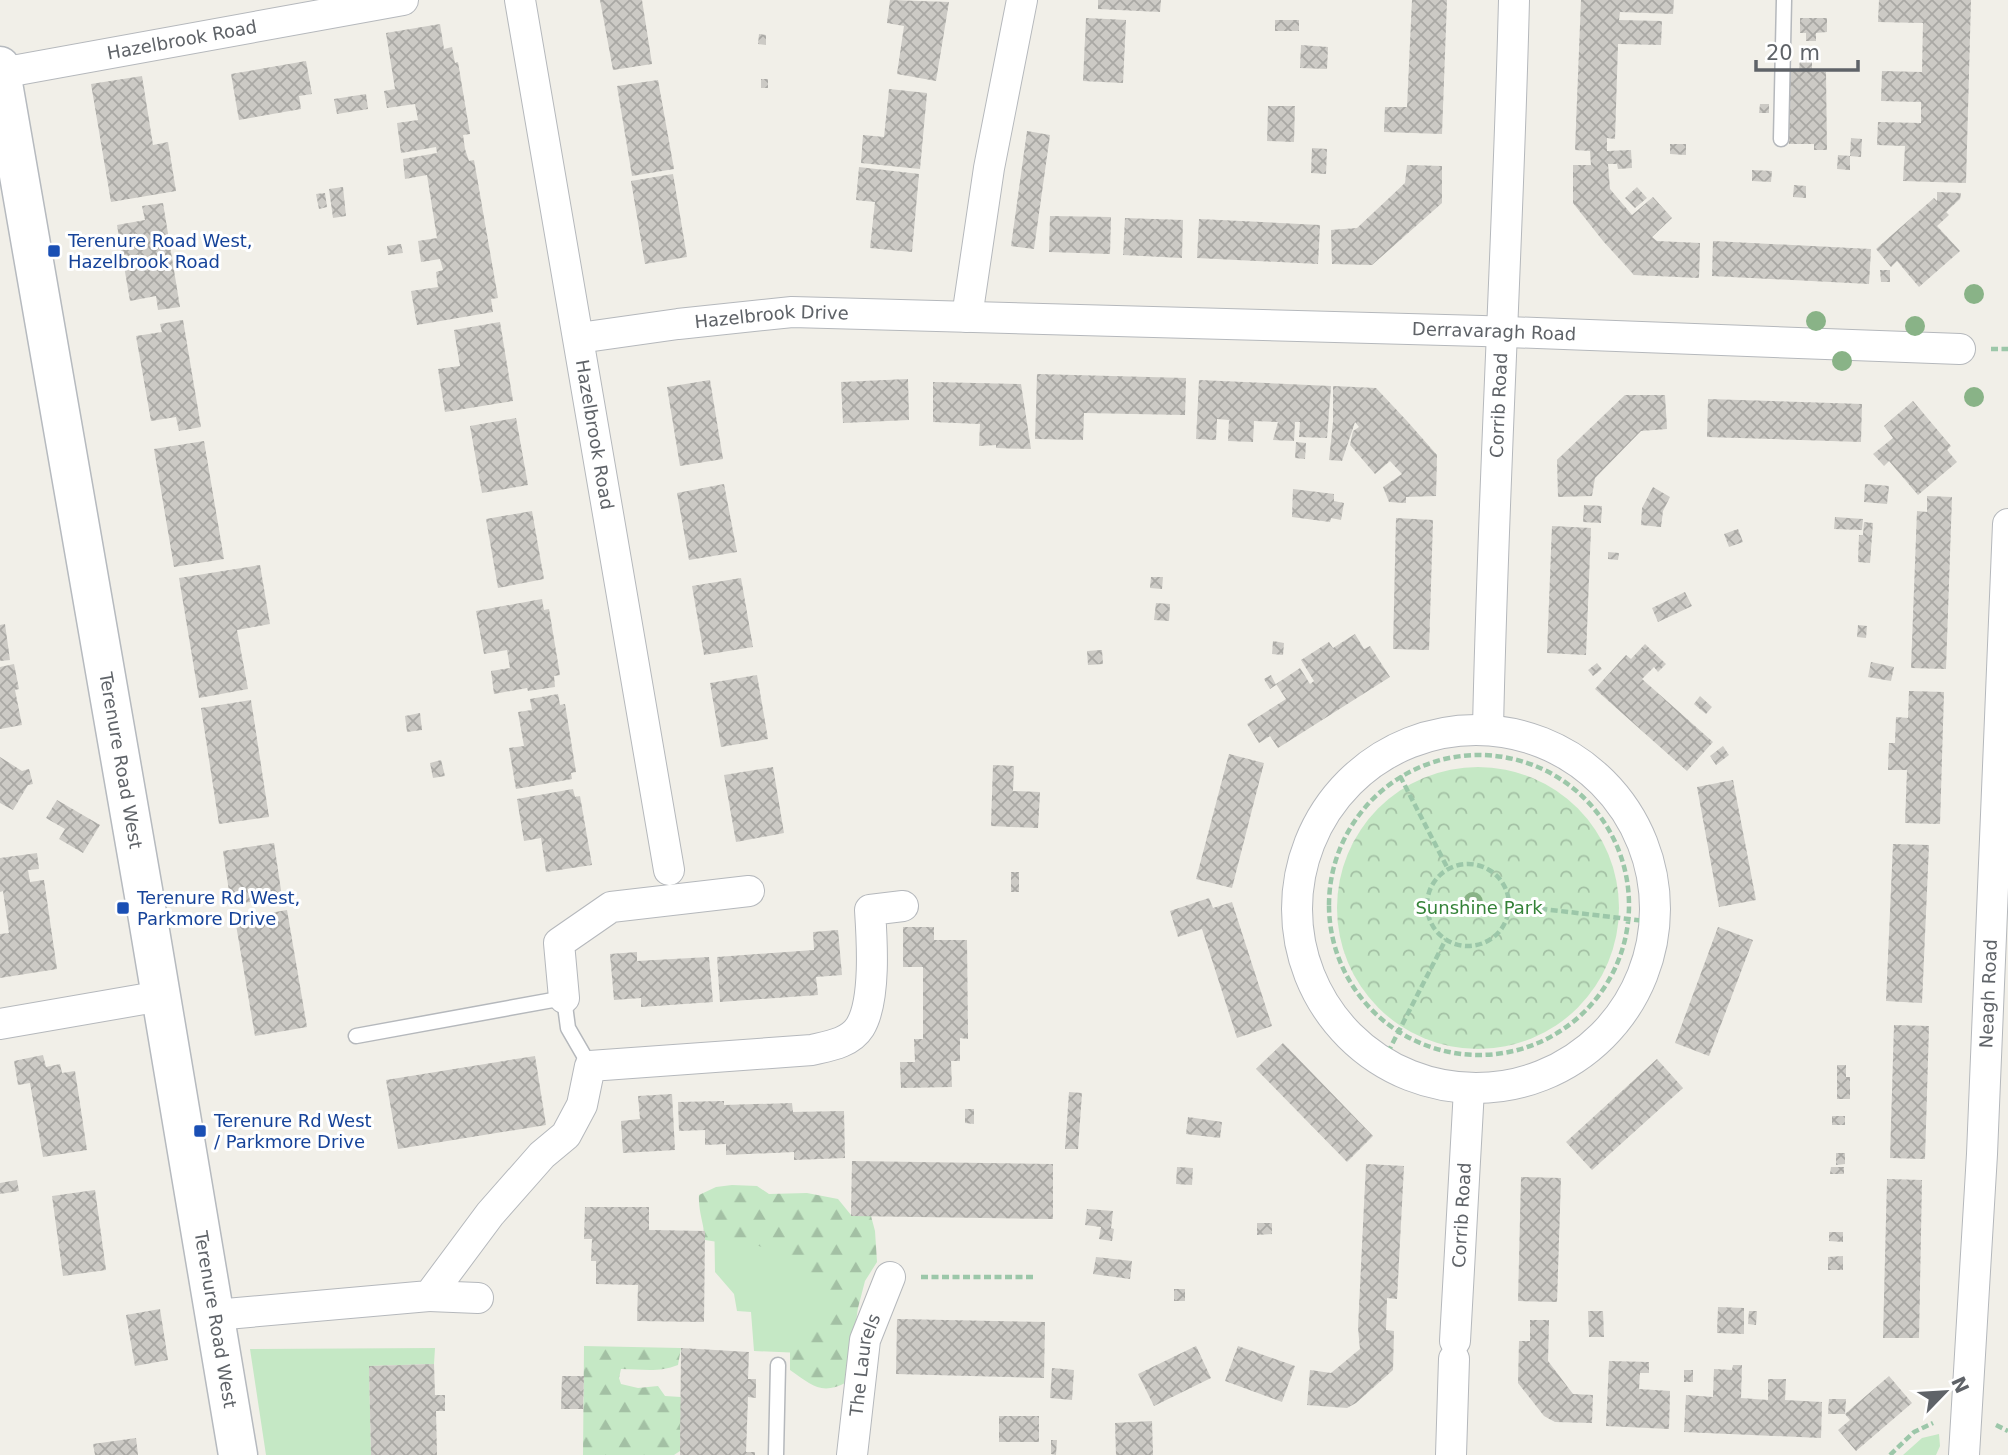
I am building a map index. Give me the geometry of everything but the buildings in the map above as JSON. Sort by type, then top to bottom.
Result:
[{"type":"main road","name":"Terenure Road West","points":[[1,70],[238,1455]]},
{"type":"street","name":"Hazelbrook Road","points":[[1,70],[403,0]]},
{"type":"street","name":"Hazelbrook Road","points":[[520,0],[669,870]]},
{"type":"street","points":[[967,317],[989,168],[1022,0]]},
{"type":"street","name":"Corrib Road","points":[[1488,729],[1492,552],[1509,187],[1514,0]]},
{"type":"street","name":"Hazelbrook Drive","points":[[579,338],[792,312],[1028,319]]},
{"type":"street","name":"Derravaragh Road","points":[[1028,319],[1501,332],[1960,349]]},
{"type":"street","name":"Neagh Road","points":[[1964,1455],[1995,1154],[2008,524]]},
{"type":"street","points":[[1488,729],[1549,743],[1601,777],[1638,828],[1656,887],[1641,921],[1652,950],[1628,1007],[1586,1052],[1530,1081],[1469,1089],[1426,1082],[1383,1062],[1351,1037],[1324,1003],[1306,963],[1298,920],[1300,877],[1312,835],[1335,798],[1366,767],[1403,744],[1444,731],[1488,729]]},
{"type":"street","points":[[564,998],[559,943],[611,907],[749,891]]},
{"type":"street","points":[[429,1296],[490,1214],[542,1155],[566,1135],[582,1105],[590,1066],[812,1050],[838,1044],[859,1028],[867,1005],[872,974],[870,910],[902,906]]},
{"type":"street","points":[[0,1024],[161,996]]},
{"type":"street","name":"Corrib Road","points":[[1451,1455],[1454,1350],[1469,1089]]},
{"type":"street","name":"The Laurels","points":[[852,1455],[865,1340],[890,1277]]},
{"type":"street","points":[[215,1315],[429,1296],[478,1298]]},
{"type":"lane","points":[[1781,139],[1784,0]]},
{"type":"lane","points":[[356,1036],[564,998],[568,1028],[590,1066]]},
{"type":"lane","points":[[776,1455],[778,1365]]},
{"type":"path","points":[[1470,754],[1507,756],[1543,768],[1574,788],[1600,814],[1618,846],[1641,921],[1602,991],[1577,1019],[1545,1040],[1508,1053],[1470,1055],[1432,1048],[1397,1031],[1368,1007],[1346,976],[1332,940],[1328,902],[1334,865],[1348,830],[1371,799],[1400,776],[1434,760],[1470,754]]},
{"type":"path","points":[[1400,776],[1448,869]]},
{"type":"path","points":[[1466,864],[1479,865],[1491,870],[1507,892],[1507,918],[1500,930],[1478,945],[1464,946],[1446,939],[1432,923],[1428,897],[1433,884],[1448,869],[1466,864]]},
{"type":"path","points":[[1509,905],[1641,921]]},
{"type":"path","points":[[1383,1062],[1446,939]]},
{"type":"path","points":[[890,1277],[1032,1277]]},
{"type":"path","points":[[1890,1455],[1914,1432],[1938,1420],[1966,1417]]},
{"type":"green space","name":"Sunshine Park","points":[[1478,767],[1505,770],[1532,778],[1556,791],[1578,808],[1595,830],[1608,854],[1616,881],[1619,908],[1616,935],[1608,962],[1595,986],[1578,1008],[1556,1025],[1532,1038],[1505,1046],[1478,1049],[1451,1046],[1424,1038],[1400,1025],[1378,1008],[1361,986],[1348,962],[1340,935],[1337,908],[1340,881],[1348,854],[1361,830],[1378,808],[1400,791],[1424,778],[1451,770]]},
{"type":"green space","points":[[757,1186],[769,1194],[807,1193],[838,1199],[851,1215],[871,1216],[877,1262],[865,1281],[858,1308],[847,1382],[830,1388],[817,1387],[790,1370],[790,1342],[823,1328],[829,1294],[813,1280],[803,1261],[741,1240],[705,1240],[699,1195],[716,1187]]},
{"type":"green space","points":[[714,1207],[845,1209],[824,1354],[754,1351],[751,1312],[737,1311],[734,1294],[715,1272]]},
{"type":"green space","points":[[584,1346],[681,1348],[678,1365],[657,1370],[621,1369],[619,1378],[621,1384],[638,1388],[658,1386],[665,1396],[681,1397],[680,1451],[674,1455],[583,1455]]},
{"type":"green space","points":[[435,1348],[434,1364],[369,1366],[371,1455],[266,1455],[250,1349]]},
{"type":"green space","points":[[1939,1434],[1940,1446],[1936,1455],[1903,1455],[1922,1438]]},
{"type":"place","name":"Terenure Road West, Hazelbrook Road","points":[[54,251]]},
{"type":"place","name":"Terenure Rd West, Parkmore Drive","points":[[123,908]]},
{"type":"place","name":"Terenure Rd West / Parkmore Drive","points":[[200,1131]]}]
